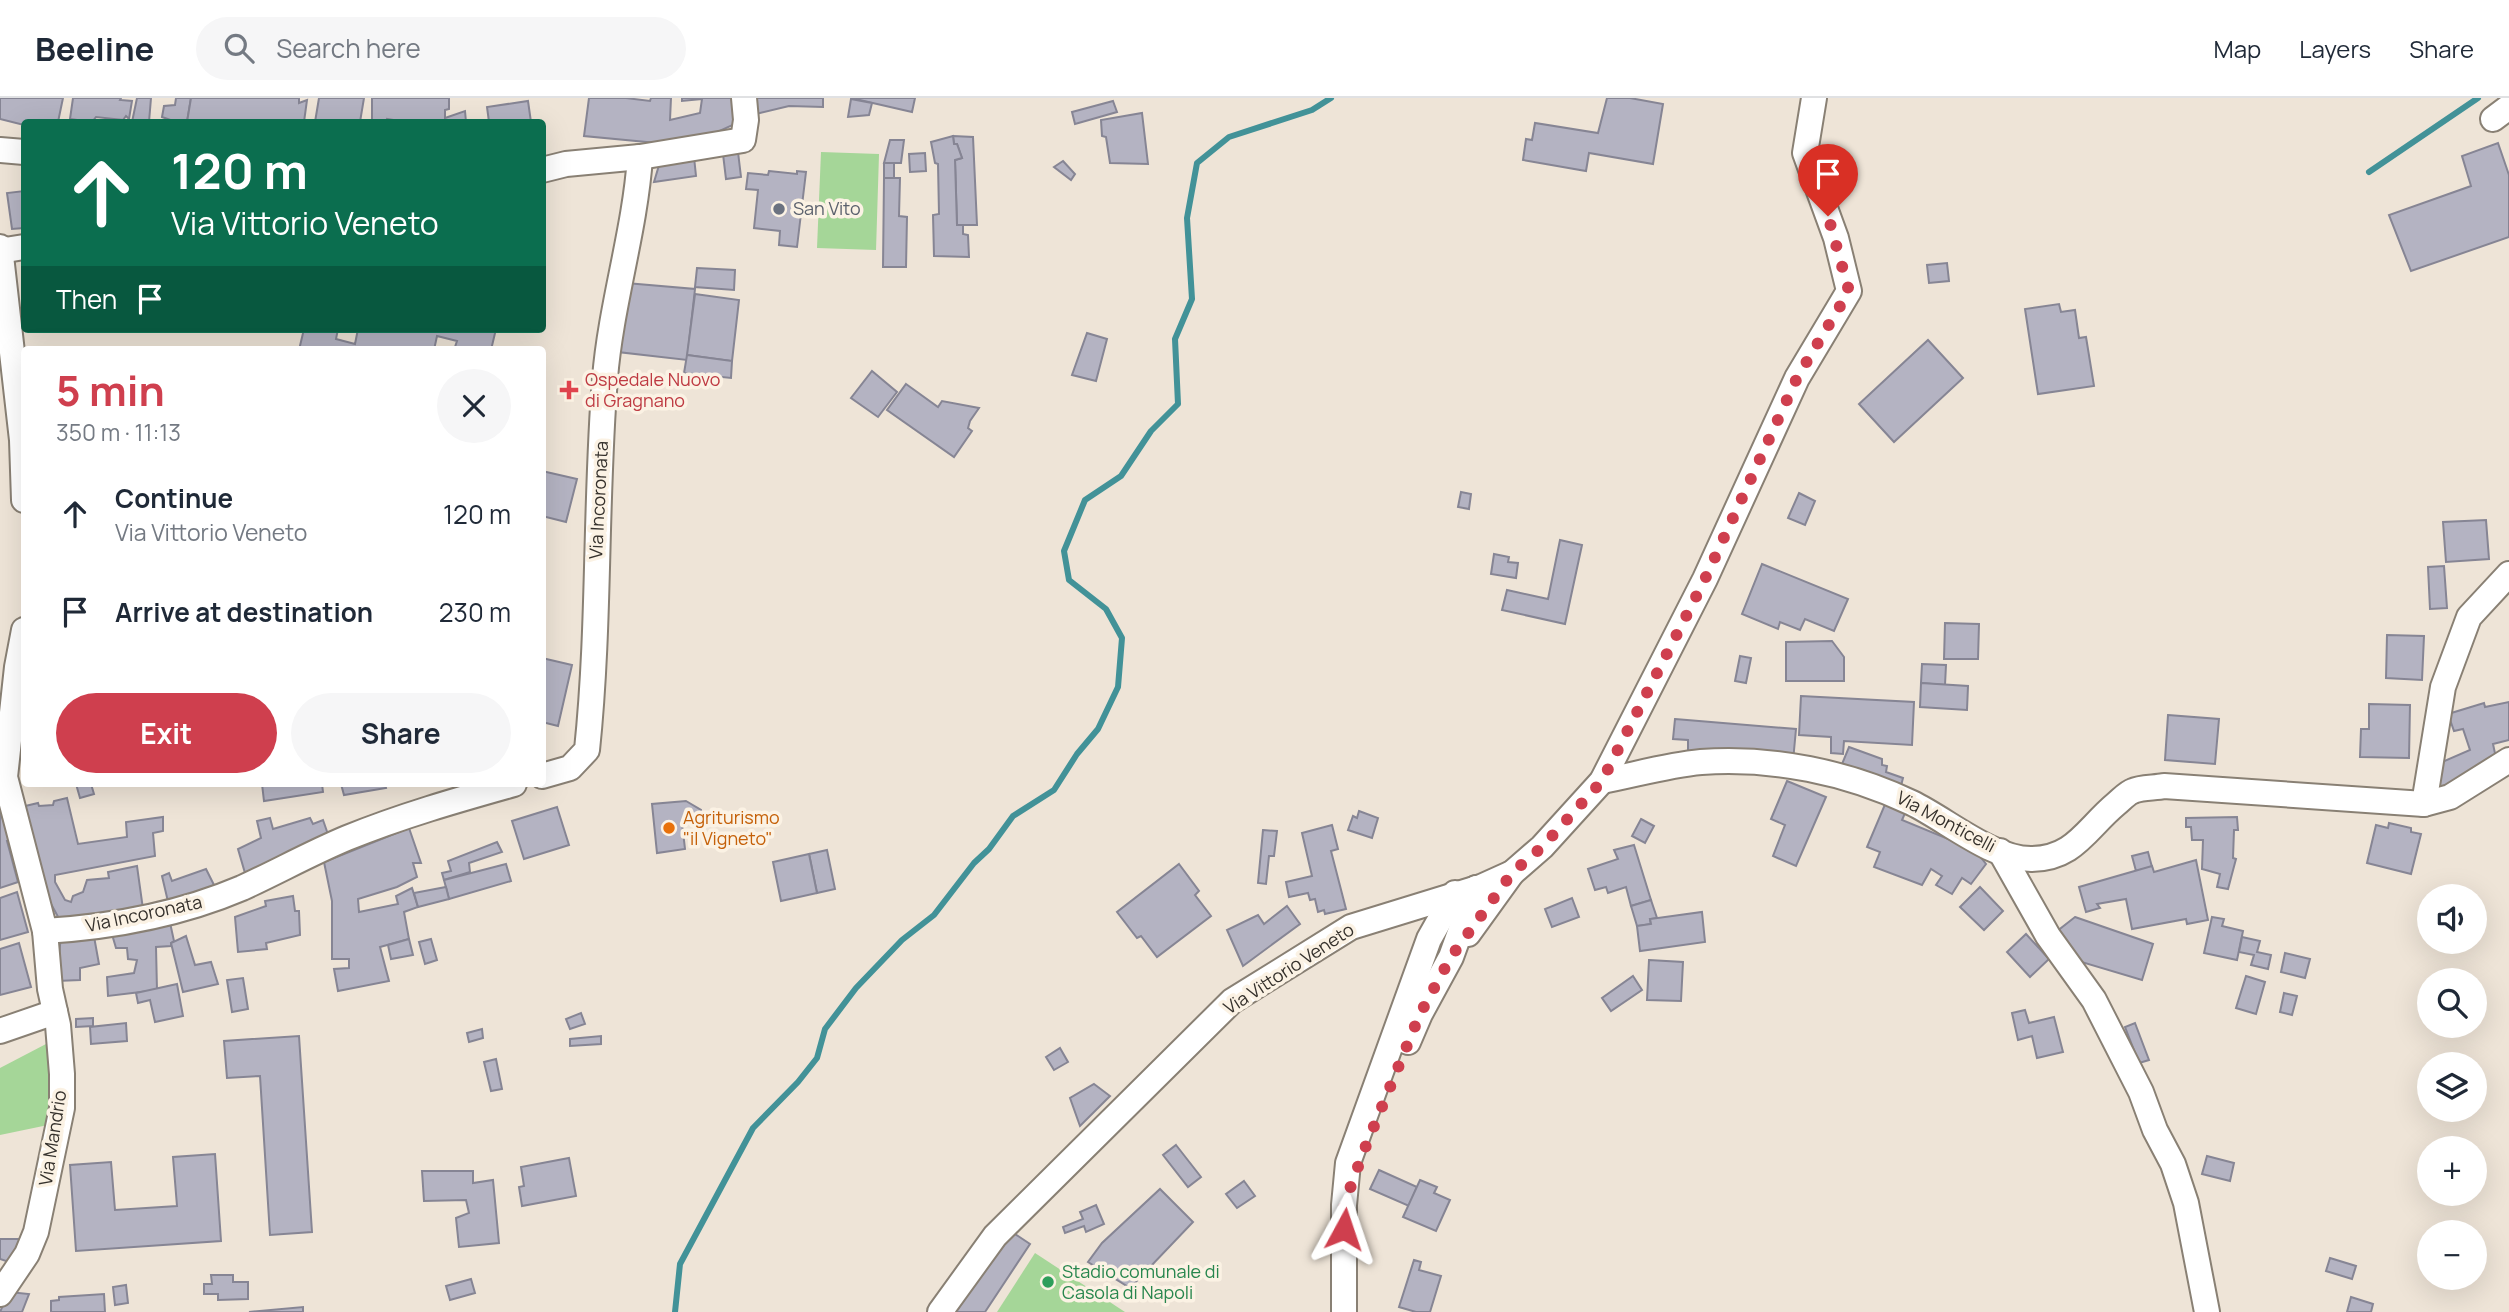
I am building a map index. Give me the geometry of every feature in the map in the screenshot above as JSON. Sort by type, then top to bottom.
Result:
[{"type":"street","points":[[546,169],[743,140],[746,120],[744,98]]},
{"type":"street","name":"Via Vittorio Veneto","points":[[940,1312],[995,1236],[1232,1001],[1351,927],[1512,873],[1542,847],[1602,781],[1705,579],[1797,378],[1849,291],[1836,237],[1805,153],[1814,98]]},
{"type":"street","points":[[0,150],[21,152]]},
{"type":"street","name":"Via Incoronata","points":[[546,775],[570,768],[587,750],[605,375],[640,157]]},
{"type":"street","points":[[21,247],[0,249],[21,431]]},
{"type":"street","points":[[2424,804],[2443,687],[2469,617],[2509,574]]},
{"type":"street","name":"Via Mandrio","points":[[0,1294],[27,1254],[36,1232],[62,1108],[62,1074],[50,989],[46,931],[5,777],[8,664],[21,636]]},
{"type":"street","name":"Via Monticelli","points":[[1602,781],[1699,762],[1730,761],[1828,771],[1886,790],[2014,857],[2055,858],[2076,845],[2101,816],[2133,791],[2164,786],[2424,804],[2450,797],[2509,760]]},
{"type":"street","name":"Via Incoronata","points":[[46,931],[118,922],[204,902],[359,834],[421,810],[503,787]]},
{"type":"street","points":[[2000,851],[2048,936],[2094,1000],[2141,1092],[2155,1130],[2173,1164],[2186,1203],[2207,1312]]},
{"type":"street","points":[[1344,1205],[1420,1014],[1451,957],[1512,873]]},
{"type":"street","points":[[1451,957],[1466,890]]},
{"type":"street","points":[[1344,1312],[1344,1205],[1348,1163],[1429,939],[1466,890]]},
{"type":"street","points":[[0,1031],[55,1012]]},
{"type":"green space","points":[[821,152],[879,154],[876,250],[817,248]]},
{"type":"green space","points":[[46,1044],[50,1070],[48,1125],[0,1135],[0,1068]]},
{"type":"green space","name":"Stadio comunale di Casola di Napoli","points":[[1035,1253],[1125,1312],[997,1312]]},
{"type":"building","points":[[0,98],[63,98],[59,119],[21,119],[21,124],[0,119]]},
{"type":"building","points":[[73,98],[121,98],[120,100],[132,101],[129,119],[126,116],[124,119],[70,119]]},
{"type":"building","points":[[137,98],[151,98],[149,119],[133,119]]},
{"type":"building","points":[[176,98],[191,98],[188,119],[162,117],[164,106],[175,105]]},
{"type":"building","points":[[191,98],[299,98],[299,103],[307,100],[304,119],[188,119]]},
{"type":"building","points":[[319,98],[364,98],[360,119],[316,119]]},
{"type":"building","points":[[372,98],[449,98],[445,119],[372,119]]},
{"type":"building","points":[[589,98],[650,101],[651,98],[671,98],[670,120],[700,113],[702,99],[682,101],[682,98],[733,98],[735,124],[713,134],[657,143],[584,136]]},
{"type":"building","points":[[754,98],[823,98],[823,107],[789,106],[756,114]]},
{"type":"building","points":[[851,98],[915,98],[912,112]]},
{"type":"building","points":[[1607,98],[1630,98],[1663,104],[1653,164],[1589,153],[1586,171],[1523,160],[1526,139],[1532,140],[1535,123],[1598,133]]},
{"type":"building","points":[[851,99],[872,103],[869,115],[848,117]]},
{"type":"building","points":[[528,101],[531,119],[489,119],[487,107]]},
{"type":"building","points":[[1113,101],[1117,112],[1075,124],[1072,112]]},
{"type":"building","points":[[465,111],[466,119],[445,118]]},
{"type":"building","points":[[1142,113],[1148,164],[1110,163],[1106,137],[1102,136],[1101,120]]},
{"type":"building","points":[[953,136],[973,137],[977,225],[957,225],[955,160],[962,158],[957,144],[954,144]]},
{"type":"building","points":[[953,136],[954,144],[957,144],[962,158],[955,160],[957,225],[963,225],[963,234],[968,235],[969,257],[934,256],[933,215],[939,214],[938,164],[935,163],[931,142]]},
{"type":"building","points":[[890,140],[904,140],[901,163],[884,163]]},
{"type":"building","points":[[2498,143],[2509,175],[2509,237],[2411,271],[2389,215],[2471,186],[2462,156]]},
{"type":"building","points":[[738,152],[741,177],[726,179],[723,154]]},
{"type":"building","points":[[925,153],[926,171],[910,172],[909,154]]},
{"type":"building","points":[[694,157],[696,176],[654,182],[660,162]]},
{"type":"building","points":[[1063,161],[1075,174],[1071,180],[1054,167]]},
{"type":"building","points":[[884,163],[894,163],[894,178],[884,178]]},
{"type":"building","name":"San Vito","points":[[769,171],[797,174],[797,171],[806,172],[797,247],[779,245],[780,231],[754,228],[758,190],[746,189],[748,173],[768,175]]},
{"type":"building","points":[[884,178],[900,178],[899,216],[907,217],[906,267],[883,267]]},
{"type":"building","points":[[21,191],[21,228],[12,229],[7,193]]},
{"type":"building","points":[[1947,263],[1949,281],[1929,283],[1927,265]]},
{"type":"building","points":[[697,268],[735,270],[734,290],[695,287]]},
{"type":"building","points":[[626,283],[695,289],[687,360],[618,352]]},
{"type":"building","points":[[695,294],[739,300],[732,361],[687,355]]},
{"type":"building","points":[[2059,304],[2061,312],[2075,310],[2079,338],[2086,337],[2094,386],[2038,394],[2025,309]]},
{"type":"building","points":[[303,333],[337,333],[336,339],[355,344],[357,333],[495,333],[492,346],[455,346],[457,341],[437,336],[435,346],[300,346]]},
{"type":"building","points":[[1087,333],[1107,339],[1096,381],[1072,375]]},
{"type":"building","points":[[1928,340],[1963,378],[1894,442],[1859,404]]},
{"type":"building","points":[[687,355],[732,361],[731,378],[684,373]]},
{"type":"building","points":[[872,371],[897,392],[878,417],[851,398]]},
{"type":"building","points":[[906,384],[938,407],[942,401],[979,408],[970,421],[968,428],[972,431],[954,457],[887,410]]},
{"type":"building","points":[[546,472],[577,479],[566,522],[546,517]]},
{"type":"building","points":[[1461,492],[1471,494],[1469,509],[1458,507]]},
{"type":"building","points":[[1799,493],[1815,501],[1805,525],[1788,518]]},
{"type":"building","points":[[2486,520],[2489,559],[2446,562],[2443,522]]},
{"type":"building","points":[[1560,540],[1582,545],[1565,624],[1502,610],[1507,590],[1548,599]]},
{"type":"building","points":[[1494,554],[1509,557],[1508,562],[1518,563],[1516,578],[1491,574]]},
{"type":"building","points":[[1762,564],[1848,599],[1834,631],[1805,619],[1800,630],[1780,622],[1778,629],[1742,614]]},
{"type":"building","points":[[2444,566],[2447,608],[2430,609],[2428,567]]},
{"type":"building","points":[[1945,623],[1979,624],[1978,659],[1944,659]]},
{"type":"building","points":[[2387,635],[2424,636],[2422,680],[2386,678]]},
{"type":"building","points":[[1832,641],[1844,657],[1844,681],[1786,681],[1786,642]]},
{"type":"building","points":[[1740,656],[1751,658],[1746,683],[1735,681]]},
{"type":"building","points":[[546,659],[572,665],[558,726],[546,723]]},
{"type":"building","points":[[1922,664],[1946,665],[1945,685],[1921,683]]},
{"type":"building","points":[[1921,683],[1968,686],[1967,710],[1920,707]]},
{"type":"building","points":[[1801,696],[1914,702],[1912,745],[1844,741],[1843,754],[1831,753],[1831,737],[1799,735]]},
{"type":"building","points":[[2509,702],[2509,740],[2493,744],[2496,758],[2445,792],[2435,782],[2433,766],[2470,750],[2463,729],[2454,731],[2448,714],[2484,703],[2485,707]]},
{"type":"building","points":[[2369,704],[2410,705],[2409,758],[2360,757],[2361,729],[2369,729]]},
{"type":"building","points":[[2168,715],[2219,719],[2215,764],[2165,760]]},
{"type":"building","points":[[1675,719],[1796,729],[1793,761],[1688,753],[1688,740],[1673,739]]},
{"type":"building","points":[[1849,747],[1882,759],[1882,765],[1887,766],[1886,772],[1903,778],[1900,790],[1840,769]]},
{"type":"building","points":[[1787,781],[1826,797],[1796,866],[1773,856],[1785,825],[1771,819]]},
{"type":"building","points":[[77,787],[92,787],[94,794],[80,798]]},
{"type":"building","points":[[262,787],[322,787],[323,792],[264,801]]},
{"type":"building","points":[[342,787],[386,788],[344,795]]},
{"type":"building","points":[[0,793],[6,808],[0,811]]},
{"type":"building","points":[[67,798],[78,844],[127,837],[126,822],[163,817],[163,831],[153,833],[155,856],[55,875],[55,882],[65,900],[71,902],[73,896],[83,892],[87,880],[109,878],[108,872],[137,866],[143,909],[63,926],[44,891],[21,807],[38,803],[39,806],[53,805],[54,801]]},
{"type":"building","name":"Agriturismo \"il Vigneto\"","points":[[686,801],[701,810],[703,820],[682,823],[685,849],[657,853],[652,804]]},
{"type":"building","points":[[1886,802],[1906,811],[1902,820],[1975,850],[1986,864],[1971,884],[1962,878],[1952,894],[1936,885],[1942,876],[1931,869],[1922,885],[1874,867],[1880,852],[1867,847]]},
{"type":"building","points":[[557,807],[569,845],[524,859],[512,821]]},
{"type":"building","points":[[0,811],[10,840],[7,841],[18,882],[0,888]]},
{"type":"building","points":[[1359,811],[1378,818],[1372,838],[1348,830],[1353,816],[1357,818]]},
{"type":"building","points":[[2237,817],[2238,830],[2234,830],[2233,858],[2236,859],[2228,889],[2217,887],[2220,874],[2202,869],[2203,840],[2192,840],[2191,827],[2186,827],[2186,818]]},
{"type":"building","points":[[270,818],[273,829],[310,818],[313,824],[323,820],[331,843],[271,861],[245,873],[238,849],[261,838],[257,821]]},
{"type":"building","points":[[1641,819],[1654,826],[1645,843],[1632,836]]},
{"type":"building","points":[[2389,823],[2411,828],[2411,832],[2421,834],[2411,874],[2367,863],[2376,825],[2388,828]]},
{"type":"building","points":[[1332,825],[1338,849],[1331,851],[1346,909],[1325,914],[1324,910],[1318,912],[1315,899],[1310,900],[1308,893],[1289,897],[1286,882],[1312,876],[1302,833]]},
{"type":"building","points":[[409,828],[421,863],[413,863],[417,877],[397,887],[358,899],[359,912],[398,904],[396,896],[412,888],[418,907],[404,912],[409,939],[380,947],[389,981],[338,991],[334,969],[349,968],[349,959],[332,959],[332,901],[324,862]]},
{"type":"building","points":[[1263,830],[1277,831],[1274,856],[1269,856],[1266,884],[1258,883]]},
{"type":"building","points":[[497,842],[502,852],[469,863],[470,872],[444,880],[442,873],[451,871],[448,861]]},
{"type":"building","points":[[1634,845],[1651,900],[1631,906],[1626,887],[1608,893],[1606,887],[1595,890],[1588,869],[1618,859],[1614,850]]},
{"type":"building","points":[[827,850],[835,889],[817,893],[809,854]]},
{"type":"building","points":[[2148,852],[2152,867],[2136,871],[2132,856]]},
{"type":"building","points":[[809,854],[817,893],[781,901],[773,862]]},
{"type":"building","points":[[2196,860],[2208,920],[2187,924],[2186,919],[2132,929],[2126,899],[2097,904],[2100,908],[2086,912],[2079,887],[2152,866],[2154,872]]},
{"type":"building","points":[[506,864],[511,881],[449,899],[444,880]]},
{"type":"building","points":[[1179,864],[1199,891],[1195,895],[1211,916],[1157,957],[1141,936],[1137,938],[1117,912]]},
{"type":"building","points":[[206,869],[216,889],[169,906],[162,876],[169,873],[172,881]]},
{"type":"building","points":[[446,887],[449,899],[418,907],[414,893]]},
{"type":"building","points":[[1980,887],[2003,911],[1984,930],[1960,907]]},
{"type":"building","points":[[17,892],[28,932],[0,940],[0,898]]},
{"type":"building","points":[[293,896],[295,911],[299,911],[300,935],[266,943],[267,949],[238,952],[235,917],[266,906],[265,901]]},
{"type":"building","points":[[1572,898],[1579,917],[1552,927],[1545,909]]},
{"type":"building","points":[[1651,900],[1657,918],[1650,919],[1651,924],[1637,926],[1631,906]]},
{"type":"building","points":[[1287,906],[1300,924],[1243,966],[1227,930],[1258,915],[1264,924]]},
{"type":"building","points":[[1702,912],[1705,942],[1640,951],[1637,926],[1651,924],[1650,919]]},
{"type":"building","points":[[2075,917],[2153,944],[2142,980],[2078,961],[2056,932]]},
{"type":"building","points":[[2212,917],[2224,919],[2222,926],[2243,931],[2237,960],[2204,953]]},
{"type":"building","points":[[169,918],[174,941],[171,946],[156,947],[157,990],[108,996],[107,977],[134,973],[137,960],[128,959],[127,948],[116,948],[111,931]]},
{"type":"building","points":[[93,931],[99,964],[80,968],[80,980],[57,981],[61,934]]},
{"type":"building","points":[[2026,934],[2049,959],[2030,977],[2007,952]]},
{"type":"building","points":[[186,936],[195,965],[211,962],[218,984],[183,992],[171,943]]},
{"type":"building","points":[[2242,937],[2260,941],[2257,952],[2271,955],[2268,969],[2251,965],[2254,955],[2239,952]]},
{"type":"building","points":[[409,939],[413,955],[391,959],[388,945]]},
{"type":"building","points":[[431,939],[437,960],[425,964],[419,942]]},
{"type":"building","points":[[19,943],[31,987],[0,995],[0,949]]},
{"type":"building","points":[[2285,953],[2310,959],[2305,978],[2281,972]]},
{"type":"building","points":[[1649,960],[1683,962],[1681,1001],[1647,1000]]},
{"type":"building","points":[[1633,976],[1642,990],[1611,1011],[1602,998]]},
{"type":"building","points":[[2246,976],[2265,982],[2256,1014],[2236,1008]]},
{"type":"building","points":[[243,978],[248,1009],[232,1012],[227,980]]},
{"type":"building","points":[[177,984],[183,1016],[155,1022],[150,1000],[138,1003],[136,993]]},
{"type":"building","points":[[2284,993],[2297,996],[2292,1015],[2280,1012]]},
{"type":"building","points":[[2025,1010],[2029,1023],[2054,1017],[2063,1052],[2037,1058],[2032,1036],[2018,1040],[2012,1013]]},
{"type":"building","points":[[581,1013],[585,1024],[570,1029],[566,1019]]},
{"type":"building","points":[[93,1018],[93,1026],[76,1027],[76,1019]]},
{"type":"building","points":[[126,1023],[127,1041],[91,1044],[90,1027]]},
{"type":"building","points":[[2135,1023],[2149,1060],[2139,1063],[2125,1027]]},
{"type":"building","points":[[482,1029],[483,1038],[469,1042],[467,1033]]},
{"type":"building","points":[[299,1036],[312,1232],[270,1235],[260,1076],[227,1078],[224,1041]]},
{"type":"building","points":[[601,1036],[601,1044],[570,1046],[570,1039]]},
{"type":"building","points":[[1060,1048],[1068,1062],[1054,1070],[1046,1057]]},
{"type":"building","points":[[496,1059],[502,1089],[491,1091],[484,1062]]},
{"type":"building","points":[[1094,1084],[1110,1096],[1080,1126],[1070,1098]]},
{"type":"building","points":[[1176,1145],[1201,1177],[1188,1187],[1163,1155]]},
{"type":"building","points":[[215,1154],[221,1241],[76,1251],[70,1165],[111,1162],[115,1210],[177,1206],[173,1157]]},
{"type":"building","points":[[2207,1156],[2234,1163],[2230,1181],[2202,1174]]},
{"type":"building","points":[[569,1158],[576,1196],[522,1206],[519,1187],[524,1186],[521,1167]]},
{"type":"building","points":[[1379,1170],[1417,1187],[1409,1206],[1370,1189]]},
{"type":"building","points":[[422,1171],[473,1171],[473,1183],[493,1180],[499,1243],[459,1247],[456,1218],[469,1213],[466,1200],[424,1201]]},
{"type":"building","points":[[1420,1180],[1437,1187],[1434,1193],[1450,1200],[1436,1231],[1403,1217]]},
{"type":"building","points":[[1244,1181],[1255,1196],[1237,1208],[1226,1194]]},
{"type":"building","points":[[1160,1189],[1193,1222],[1130,1288],[1088,1262],[1102,1243]]},
{"type":"building","points":[[1096,1205],[1104,1224],[1086,1232],[1084,1226],[1065,1233],[1063,1227],[1083,1219],[1080,1212]]},
{"type":"building","points":[[1009,1230],[1030,1244],[985,1312],[956,1312]]},
{"type":"building","points":[[0,1239],[24,1239],[16,1258],[6,1261],[0,1259]]},
{"type":"building","points":[[2330,1258],[2356,1266],[2352,1279],[2326,1271]]},
{"type":"building","points":[[1414,1260],[1421,1262],[1419,1270],[1441,1276],[1430,1312],[1416,1312],[1399,1307]]},
{"type":"building","points":[[211,1275],[233,1275],[233,1282],[248,1282],[248,1299],[218,1300],[218,1294],[204,1294],[204,1284],[212,1284]]},
{"type":"building","points":[[471,1279],[475,1293],[450,1300],[446,1286]]},
{"type":"building","points":[[126,1285],[128,1303],[115,1305],[113,1287]]},
{"type":"building","points":[[9,1292],[29,1294],[22,1312],[0,1312]]},
{"type":"building","points":[[104,1294],[105,1312],[51,1312],[51,1301],[59,1300],[59,1297]]},
{"type":"building","points":[[2351,1297],[2373,1304],[2371,1312],[2347,1312]]},
{"type":"building","points":[[303,1307],[303,1312],[249,1312]]},
{"type":"waterway","points":[[675,1312],[680,1264],[753,1128],[798,1082],[817,1058],[825,1029],[856,988],[902,940],[934,915],[1013,816],[1054,790],[1077,754],[1098,729],[1118,687],[1122,638],[1106,609],[1069,580],[1064,551],[1085,500],[1121,476],[1151,431],[1178,404],[1175,339],[1192,299],[1187,218],[1197,163],[1229,137],[1312,110],[1331,98]]},
{"type":"waterway","points":[[2369,172],[2478,98]]},
{"type":"place","name":"San Vito","points":[[779,209]]},
{"type":"place","name":"Ospedale Nuovo di Gragnano","points":[[569,390]]},
{"type":"place","name":"Agriturismo \"il Vigneto\"","points":[[669,828]]},
{"type":"place","name":"Stadio comunale di Casola di Napoli","points":[[1048,1282]]},
{"type":"route","points":[[1344,1229],[1344,1205],[1420,1014],[1451,957],[1512,873],[1542,847],[1602,781],[1705,579],[1797,378],[1849,291],[1828,216]]}]
